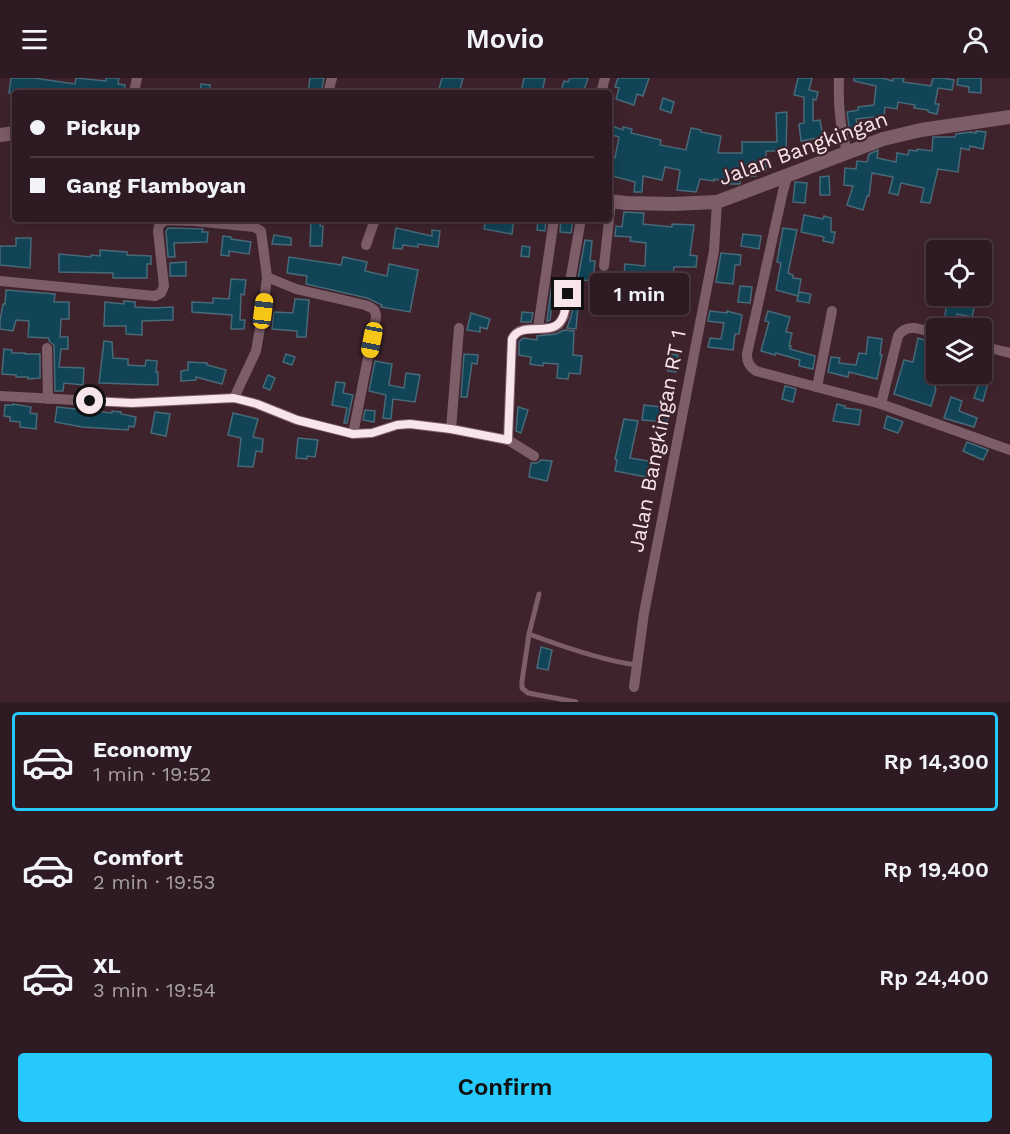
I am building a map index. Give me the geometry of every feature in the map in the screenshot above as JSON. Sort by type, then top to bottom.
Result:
[{"type":"street","points":[[839,78],[838,92],[847,152]]},
{"type":"street","name":"Jalan Bangkingan","points":[[612,201],[661,204],[717,202],[883,139],[921,130],[1010,117]]},
{"type":"street","points":[[788,174],[747,354],[750,367],[756,371],[881,404],[1010,450]]},
{"type":"street","name":"Jalan Bangkingan RT 1","points":[[634,687],[644,613],[714,251],[717,202]]},
{"type":"street","points":[[0,281],[155,296],[161,294],[164,286],[158,231],[163,222]]},
{"type":"street","points":[[226,222],[261,231],[267,277],[256,351],[234,398]]},
{"type":"street","points":[[366,245],[374,222]]},
{"type":"street","points":[[538,328],[554,222]]},
{"type":"street","points":[[508,440],[512,339],[519,332],[552,328],[559,324],[564,316],[580,222]]},
{"type":"street","points":[[604,266],[608,222]]},
{"type":"street","points":[[267,277],[296,289],[365,305],[376,312],[353,434]]},
{"type":"street","points":[[817,387],[832,311]]},
{"type":"street","points":[[451,429],[459,328]]},
{"type":"street","points":[[881,404],[900,332],[914,328],[926,331]]},
{"type":"street","points":[[46,348],[48,399]]},
{"type":"street","points":[[992,349],[1010,353]]},
{"type":"street","points":[[0,396],[132,403],[234,398],[257,404],[297,420],[353,434],[372,433],[397,425],[410,424],[508,440],[534,456]]},
{"type":"lane","points":[[539,594],[529,634],[522,688],[528,693],[576,702]]},
{"type":"lane","points":[[529,634],[621,663],[637,665]]},
{"type":"building","points":[[11,78],[34,78],[75,84],[76,78],[106,81],[106,78],[119,78],[118,84],[125,85],[124,90],[12,90],[12,93],[9,93]]},
{"type":"building","points":[[310,78],[324,78],[322,90],[308,90]]},
{"type":"building","points":[[442,78],[463,78],[460,90],[439,90]]},
{"type":"building","points":[[524,78],[545,78],[543,90],[522,90]]},
{"type":"building","points":[[570,78],[588,78],[584,90],[561,90],[564,81],[568,82]]},
{"type":"building","points":[[618,78],[649,78],[643,96],[637,94],[634,105],[616,99],[619,88],[615,87]]},
{"type":"building","points":[[798,78],[812,78],[809,90],[818,92],[816,100],[813,99],[813,121],[820,120],[823,137],[801,141],[799,124],[804,123],[804,97],[794,95]]},
{"type":"building","points":[[854,78],[882,78],[893,81],[893,78],[904,78],[903,82],[931,86],[933,78],[954,80],[952,90],[938,88],[935,104],[939,104],[937,114],[914,108],[915,105],[898,102],[897,109],[885,107],[884,118],[856,119],[859,133],[850,134],[847,112],[858,110],[858,107],[874,105],[876,86],[854,81]]},
{"type":"building","points":[[958,78],[981,78],[981,93],[969,92],[969,87],[957,85]]},
{"type":"building","points":[[201,84],[210,85],[209,90],[200,90]]},
{"type":"building","points":[[663,98],[674,102],[671,113],[660,109]]},
{"type":"building","points":[[787,112],[786,151],[766,151],[766,171],[756,171],[756,176],[740,177],[740,184],[700,179],[696,192],[677,190],[680,170],[665,167],[662,180],[643,176],[642,192],[634,192],[635,182],[612,176],[612,158],[615,158],[619,137],[612,135],[612,126],[623,130],[623,127],[632,129],[631,133],[661,140],[660,145],[686,150],[691,128],[701,130],[701,132],[721,136],[718,153],[742,153],[742,142],[777,142],[776,113]]},
{"type":"building","points":[[976,131],[986,132],[983,149],[970,146],[969,150],[961,148],[958,172],[938,169],[930,203],[921,202],[924,188],[901,183],[898,195],[889,193],[893,177],[872,173],[869,196],[867,196],[863,210],[847,205],[853,186],[844,185],[845,168],[856,169],[857,161],[867,162],[869,154],[878,150],[877,158],[896,162],[897,153],[908,155],[909,150],[917,151],[917,149],[932,151],[933,137],[955,137],[956,134],[976,133]]},
{"type":"building","points":[[829,176],[830,195],[820,195],[820,177]]},
{"type":"building","points":[[795,182],[807,183],[805,203],[793,202]]},
{"type":"building","points":[[624,212],[644,213],[643,224],[672,227],[672,224],[694,225],[690,255],[697,256],[696,267],[674,267],[672,290],[664,289],[665,277],[624,275],[625,264],[645,266],[646,243],[630,241],[631,237],[615,236],[616,226],[622,227]]},
{"type":"building","points":[[804,215],[823,219],[824,216],[831,218],[831,232],[835,232],[833,243],[823,241],[824,237],[801,232]]},
{"type":"building","points":[[311,222],[321,222],[320,226],[323,226],[322,246],[310,246]]},
{"type":"building","points":[[485,222],[514,222],[512,234],[484,229]]},
{"type":"building","points":[[538,222],[546,222],[545,231],[537,230]]},
{"type":"building","points":[[561,222],[573,222],[571,233],[560,232]]},
{"type":"building","points":[[168,228],[203,229],[202,232],[208,232],[207,242],[174,243],[175,257],[168,257],[166,231]]},
{"type":"building","points":[[396,228],[432,236],[432,230],[440,231],[438,247],[418,244],[418,247],[403,245],[402,249],[393,248]]},
{"type":"building","points":[[783,228],[797,230],[788,273],[793,275],[793,278],[801,279],[798,296],[776,290],[781,263],[777,262]]},
{"type":"building","points":[[743,234],[761,236],[759,249],[741,246]]},
{"type":"building","points":[[274,235],[291,238],[291,245],[272,244]]},
{"type":"building","points":[[223,236],[251,242],[249,254],[229,251],[229,256],[221,255]]},
{"type":"building","points":[[16,238],[31,238],[30,268],[0,265],[0,246],[16,246]]},
{"type":"building","points":[[585,240],[592,241],[590,261],[595,261],[593,281],[582,280],[580,283],[576,329],[567,328],[571,317]]},
{"type":"building","points":[[522,246],[530,247],[529,257],[521,256]]},
{"type":"building","points":[[100,250],[127,252],[127,255],[151,256],[151,264],[147,264],[147,278],[113,278],[113,273],[59,272],[59,254],[91,257],[91,255],[100,256]]},
{"type":"building","points":[[721,253],[741,255],[740,265],[735,265],[733,284],[716,282]]},
{"type":"building","points":[[289,257],[341,265],[343,257],[367,262],[365,271],[387,276],[389,264],[418,270],[410,312],[381,307],[382,305],[367,298],[306,284],[307,276],[287,273]]},
{"type":"building","points":[[186,262],[186,276],[170,276],[170,263]]},
{"type":"building","points":[[231,279],[246,280],[244,295],[241,294],[240,320],[245,320],[244,329],[231,329],[232,315],[192,312],[192,302],[213,303],[213,298],[229,299]]},
{"type":"building","points":[[552,283],[562,284],[559,303],[552,303],[550,320],[547,321]]},
{"type":"building","points":[[740,286],[752,287],[750,303],[738,302]]},
{"type":"building","points":[[6,290],[55,294],[54,302],[69,302],[69,319],[61,319],[60,337],[68,337],[68,349],[61,349],[59,367],[84,368],[83,385],[64,383],[63,391],[55,391],[54,345],[49,338],[28,337],[29,321],[16,320],[13,331],[0,329]]},
{"type":"building","points":[[799,292],[811,294],[809,303],[797,301]]},
{"type":"building","points":[[295,299],[309,300],[306,337],[297,337],[297,331],[272,329],[274,312],[293,313]]},
{"type":"building","points":[[124,301],[135,302],[135,307],[173,307],[173,320],[142,321],[142,335],[126,334],[126,326],[104,326],[105,302],[124,304]]},
{"type":"building","points":[[946,306],[974,306],[972,317],[957,314],[957,318],[944,318]]},
{"type":"building","points":[[710,311],[727,313],[727,311],[742,315],[739,334],[735,334],[733,350],[708,347],[710,338],[721,339],[724,323],[708,321]]},
{"type":"building","points":[[768,311],[790,317],[786,332],[792,333],[790,349],[815,356],[813,369],[799,366],[800,360],[761,351],[769,322],[765,321]]},
{"type":"building","points":[[522,312],[533,313],[531,322],[521,322]]},
{"type":"building","points":[[471,313],[490,319],[487,329],[480,327],[480,332],[467,330]]},
{"type":"building","points":[[564,330],[574,331],[573,355],[582,356],[580,374],[569,373],[568,379],[557,378],[558,364],[543,363],[543,366],[530,364],[531,357],[519,355],[519,342],[523,338],[537,340],[537,336],[556,334]]},
{"type":"building","points":[[868,337],[882,339],[880,355],[882,355],[877,379],[849,372],[848,377],[828,372],[831,357],[840,358],[839,363],[856,365],[859,353],[866,354]]},
{"type":"building","points":[[918,338],[926,341],[926,384],[936,384],[931,406],[894,394],[904,360],[913,362]]},
{"type":"building","points":[[104,341],[112,342],[113,358],[128,359],[128,365],[145,366],[146,360],[157,361],[158,385],[99,383]]},
{"type":"building","points":[[4,349],[12,350],[12,353],[40,354],[40,378],[28,379],[28,377],[2,374]]},
{"type":"building","points":[[286,354],[295,357],[292,365],[283,362]]},
{"type":"building","points":[[464,354],[478,355],[477,364],[472,363],[467,397],[461,397]]},
{"type":"building","points":[[669,354],[678,355],[676,372],[668,371]]},
{"type":"building","points":[[375,361],[392,364],[389,385],[404,388],[406,373],[420,375],[415,402],[393,399],[391,419],[383,418],[386,395],[369,391]]},
{"type":"building","points":[[188,362],[207,363],[207,365],[226,370],[222,384],[196,377],[196,380],[181,381],[181,371],[188,370]]},
{"type":"building","points":[[268,375],[275,378],[270,390],[263,387]]},
{"type":"building","points":[[336,382],[345,383],[343,393],[353,395],[347,423],[344,423],[347,408],[332,405]]},
{"type":"building","points":[[979,384],[988,384],[983,401],[974,398]]},
{"type":"building","points":[[785,386],[796,389],[793,402],[782,399]]},
{"type":"building","points":[[951,397],[962,401],[959,411],[977,418],[974,427],[944,418]]},
{"type":"building","points":[[837,404],[845,408],[861,410],[859,425],[833,421]]},
{"type":"building","points":[[5,405],[31,407],[30,413],[37,414],[36,429],[20,427],[20,422],[10,421],[10,417],[4,416]]},
{"type":"building","points":[[644,405],[669,408],[667,422],[642,420]]},
{"type":"building","points":[[57,407],[121,412],[121,414],[136,417],[134,427],[129,426],[128,430],[82,427],[55,422]]},
{"type":"building","points":[[518,407],[528,410],[521,433],[516,431]]},
{"type":"building","points":[[365,410],[375,411],[374,422],[363,420]]},
{"type":"building","points":[[155,412],[170,414],[166,436],[151,433]]},
{"type":"building","points":[[233,413],[258,419],[253,437],[263,439],[262,452],[256,451],[253,467],[238,466],[241,438],[228,435]]},
{"type":"building","points":[[887,416],[903,422],[898,433],[884,428]]},
{"type":"building","points":[[624,419],[638,421],[630,458],[660,463],[657,479],[615,471],[617,460],[615,459]]},
{"type":"building","points":[[298,438],[318,440],[315,457],[296,458]]},
{"type":"building","points":[[967,442],[988,450],[983,460],[963,451]]},
{"type":"building","points":[[541,460],[552,461],[547,481],[529,477],[531,463]]},
{"type":"building","points":[[541,647],[552,650],[548,670],[537,668]]},
{"type":"route","points":[[90,401],[132,403],[234,398],[257,404],[297,420],[353,434],[372,433],[397,425],[410,424],[508,440],[512,339],[519,332],[552,328],[559,324],[564,316],[568,294]]}]
